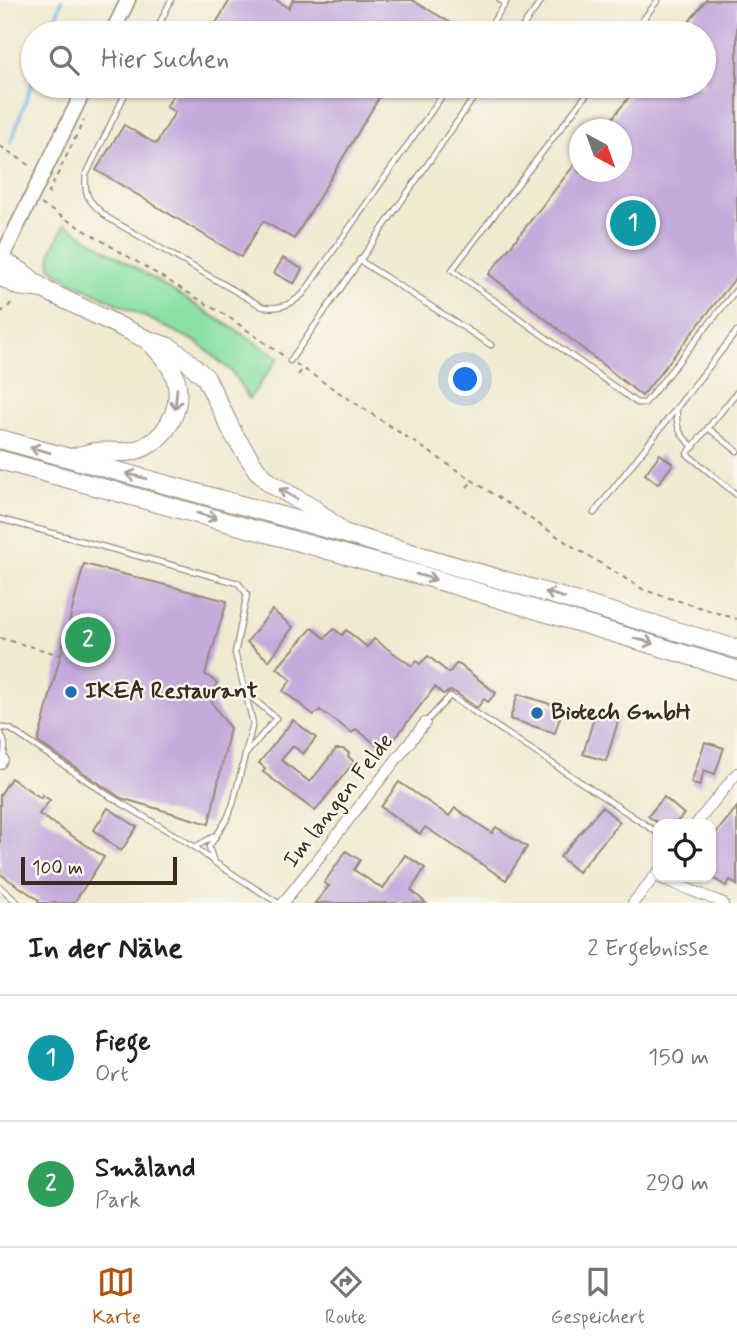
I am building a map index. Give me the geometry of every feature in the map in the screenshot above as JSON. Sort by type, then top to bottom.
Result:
[{"type":"highway","points":[[0,261],[22,272],[43,289],[183,356],[206,378],[234,435],[257,470],[285,493],[314,509],[343,533]]},
{"type":"highway","points":[[0,276],[18,286],[43,289]]},
{"type":"highway","points":[[0,296],[18,286]]},
{"type":"highway","points":[[71,458],[97,452],[135,451],[157,439],[167,428],[178,400],[176,381],[165,359],[148,340]]},
{"type":"highway","points":[[0,439],[343,533],[737,649]]},
{"type":"highway","points":[[0,460],[415,574],[737,670]]},
{"type":"main road","points":[[118,21],[128,0]]},
{"type":"main road","points":[[0,261],[80,98]]},
{"type":"street","name":"Im langen Felde","points":[[280,903],[425,723]]},
{"type":"street","points":[[700,819],[737,773]]},
{"type":"street","points":[[633,903],[653,878]]},
{"type":"street","points":[[674,882],[723,903]]},
{"type":"lane","points":[[161,21],[171,0]]},
{"type":"lane","points":[[494,21],[507,2],[500,0]]},
{"type":"lane","points":[[527,21],[542,0]]},
{"type":"lane","points":[[642,21],[658,0]]},
{"type":"lane","points":[[123,98],[86,175],[84,190],[91,204],[108,218],[263,307],[278,309],[293,303],[303,293],[441,98]]},
{"type":"lane","points":[[290,361],[474,98]]},
{"type":"lane","points":[[584,98],[452,270],[637,403],[645,403],[737,289]]},
{"type":"lane","points":[[359,260],[491,345]]},
{"type":"lane","points":[[594,513],[737,331]]},
{"type":"lane","points":[[737,392],[687,454],[737,495]]},
{"type":"lane","points":[[677,407],[676,427],[679,434],[694,447]]},
{"type":"lane","points":[[708,428],[737,451]]},
{"type":"lane","points":[[0,519],[238,583],[247,594],[235,653],[253,723],[233,804],[209,847],[214,862]]},
{"type":"lane","points":[[245,692],[276,718],[247,753]]},
{"type":"lane","points":[[425,723],[450,696],[653,830]]},
{"type":"lane","points":[[3,758],[4,738],[0,729],[10,729],[111,797],[195,847],[280,903]]},
{"type":"lane","points":[[195,847],[217,834]]},
{"type":"lane","points":[[0,887],[18,903]]},
{"type":"path","points":[[83,121],[50,191],[40,203],[230,318],[290,361],[472,481],[644,590],[737,620]]},
{"type":"path","points":[[0,146],[43,174]]},
{"type":"path","points":[[0,313],[10,305],[18,286]]},
{"type":"path","points":[[298,375],[302,369]]},
{"type":"path","points":[[467,487],[472,481]]},
{"type":"path","points":[[0,638],[61,654]]},
{"type":"green space","points":[[65,224],[279,357],[249,399],[232,372],[197,342],[75,283],[50,268],[51,252]]},
{"type":"building","points":[[230,0],[276,0],[289,8],[293,0],[412,0],[448,21],[217,21]]},
{"type":"building","points":[[706,0],[737,0],[737,276],[642,396],[489,274],[569,172],[569,182],[632,182],[632,119],[612,119],[628,98],[716,98],[716,21],[689,21]]},
{"type":"building","points":[[172,98],[379,98],[294,239],[263,221],[241,257],[96,170],[124,125],[156,144],[175,112],[166,107]]},
{"type":"building","points":[[283,258],[302,269],[294,284],[274,273]]},
{"type":"building","points":[[660,454],[673,464],[658,484],[645,474]]},
{"type":"building","points":[[84,564],[227,601],[205,674],[217,683],[212,703],[230,728],[209,824],[121,798],[38,742]]},
{"type":"building","points":[[272,610],[293,627],[269,661],[247,642]]},
{"type":"building","points":[[312,628],[325,638],[334,629],[342,635],[346,630],[367,647],[374,639],[412,666],[416,661],[420,664],[428,656],[449,673],[456,664],[460,665],[496,693],[488,702],[484,699],[477,708],[456,693],[450,691],[443,694],[435,687],[385,751],[356,729],[352,733],[320,710],[314,715],[283,691],[291,680],[277,668]]},
{"type":"building","name":"Biotech GmbH","points":[[518,694],[563,708],[555,733],[510,719]]},
{"type":"building","points":[[596,711],[619,718],[606,761],[583,754]]},
{"type":"building","points":[[293,720],[316,738],[303,754],[293,746],[281,760],[310,782],[336,749],[349,753],[348,756],[354,762],[315,811],[263,772],[265,768],[259,763]]},
{"type":"building","points":[[705,742],[724,748],[715,774],[704,770],[700,786],[691,783]]},
{"type":"building","points":[[11,778],[41,798],[42,795],[50,800],[39,814],[104,857],[74,903],[37,903],[39,900],[0,874],[0,795]]},
{"type":"building","points":[[399,782],[449,816],[455,808],[492,833],[496,827],[527,847],[506,880],[425,827],[420,834],[381,807]]},
{"type":"building","points":[[664,797],[684,814],[680,819],[653,820],[648,816]]},
{"type":"building","points":[[602,807],[620,822],[578,872],[560,857]]},
{"type":"building","points":[[737,807],[737,885],[730,880],[726,886],[716,880],[716,833]]},
{"type":"building","points":[[108,808],[137,827],[121,851],[94,830]]},
{"type":"building","points":[[346,851],[360,860],[354,870],[383,889],[405,855],[425,868],[411,890],[426,903],[315,903],[329,886],[324,883]]},
{"type":"waterway","points":[[54,21],[62,0]]},
{"type":"waterway","points":[[11,142],[27,98]]},
{"type":"place","name":"Fiege","points":[[633,223]]},
{"type":"place","name":"Småland","points":[[88,640]]},
{"type":"place","name":"IKEA Restaurant","points":[[71,692]]},
{"type":"place","name":"Biotech GmbH","points":[[537,713]]}]
